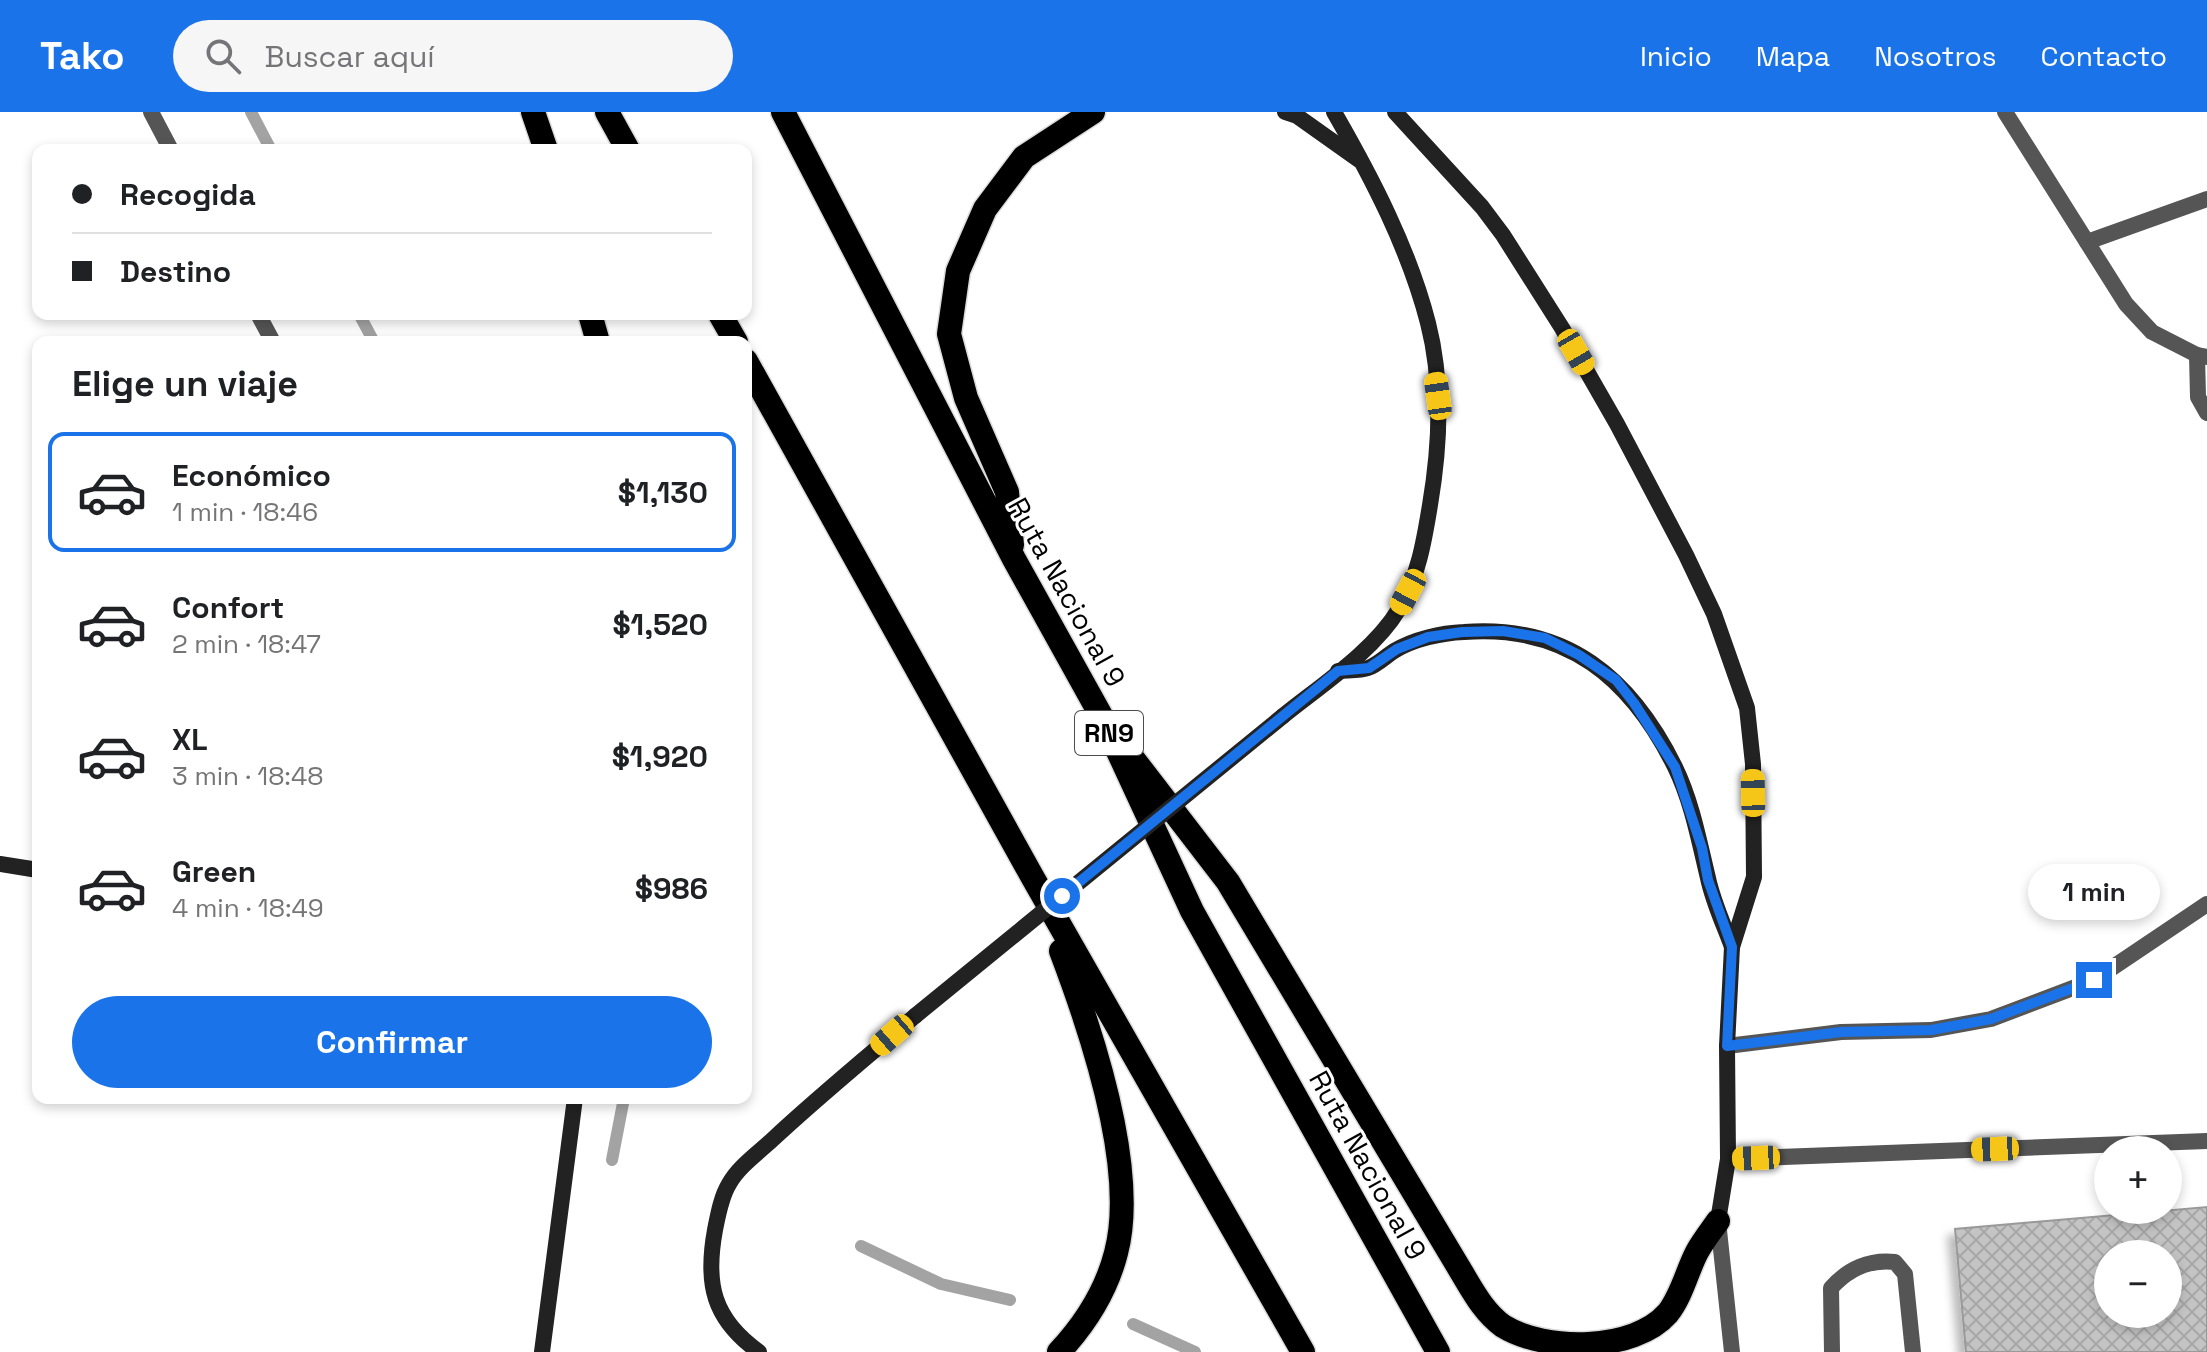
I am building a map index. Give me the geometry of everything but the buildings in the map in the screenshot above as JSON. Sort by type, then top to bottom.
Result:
[{"type":"highway","points":[[533,112],[544,144]]},
{"type":"highway","points":[[607,112],[625,144]]},
{"type":"highway","name":"Ruta Nacional 9","points":[[783,112],[1014,559],[1104,721],[1192,911],[1438,1352]]},
{"type":"highway","points":[[1014,559],[1007,492],[966,398],[949,334],[958,271],[985,209],[1024,157],[1093,112]]},
{"type":"highway","points":[[752,372],[1033,878],[1301,1349]]},
{"type":"highway","points":[[1104,721],[1228,882],[1485,1311],[1505,1328],[1526,1339],[1554,1346],[1613,1345],[1640,1334],[1667,1314],[1698,1251],[1718,1221]]},
{"type":"highway","points":[[1033,878],[1105,1082],[1120,1174],[1121,1216],[1116,1252],[1099,1300],[1079,1331],[1059,1352]]},
{"type":"main road","points":[[1285,112],[1297,116],[1364,164]]},
{"type":"main road","points":[[759,1352],[739,1337],[719,1310],[711,1283],[710,1258],[719,1211],[730,1182],[801,1113],[915,1016],[1338,671],[1379,633],[1397,612],[1408,592],[1421,557],[1435,473],[1438,396],[1428,324],[1395,229],[1364,164],[1334,112]]},
{"type":"main road","points":[[1395,112],[1482,207],[1562,328],[1617,424],[1714,614],[1747,708],[1753,764],[1754,877],[1732,947],[1727,1046],[1728,1159],[1718,1221]]},
{"type":"main road","points":[[1338,671],[1369,668],[1397,649],[1428,637],[1503,631],[1545,638],[1579,655],[1616,680],[1642,714],[1675,767],[1702,848],[1708,880],[1732,947]]},
{"type":"main road","points":[[0,864],[32,869]]},
{"type":"main road","points":[[542,1352],[574,1104]]},
{"type":"street","points":[[151,112],[168,144]]},
{"type":"street","points":[[2005,112],[2126,304],[2152,332],[2202,356],[2198,397],[2207,413]]},
{"type":"street","points":[[2087,242],[2207,199]]},
{"type":"street","points":[[1727,1046],[1841,1032],[1931,1030],[1991,1019],[2094,980],[2207,904]]},
{"type":"street","points":[[1728,1159],[2207,1141]]},
{"type":"street","points":[[1718,1221],[1732,1352]]},
{"type":"street","points":[[1832,1352],[1831,1288],[1843,1275],[1878,1260],[1895,1262],[1905,1274],[1913,1352]]},
{"type":"waterway","points":[[251,112],[268,144]]},
{"type":"waterway","points":[[362,320],[371,336]]},
{"type":"waterway","points":[[612,1160],[623,1104]]},
{"type":"waterway","points":[[861,1246],[941,1284],[1010,1300]]},
{"type":"waterway","points":[[1133,1324],[1195,1352]]},
{"type":"route","points":[[1062,896],[1338,671],[1369,668],[1397,649],[1428,637],[1503,631],[1545,638],[1579,655],[1616,680],[1675,767],[1702,848],[1708,880],[1732,947],[1727,1046],[1841,1032],[1931,1030],[1991,1019],[2094,980]]}]
